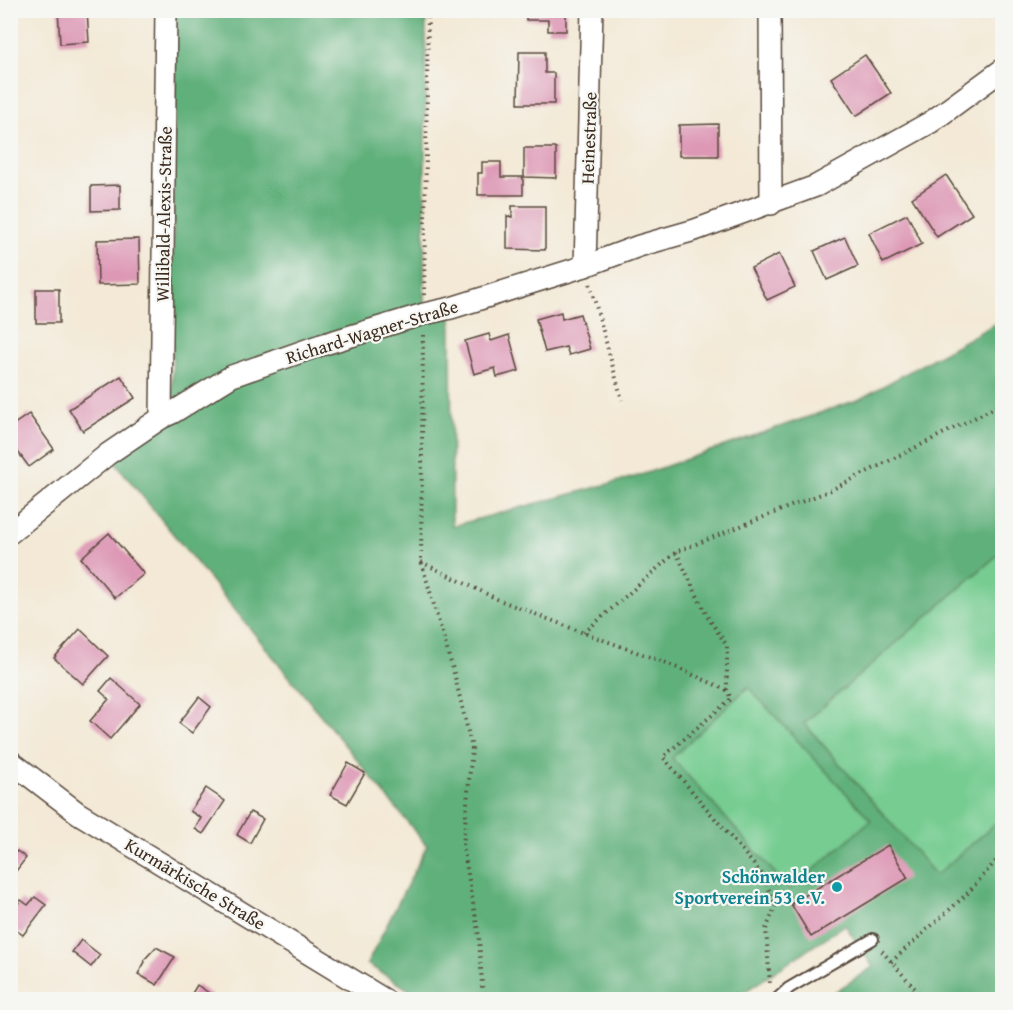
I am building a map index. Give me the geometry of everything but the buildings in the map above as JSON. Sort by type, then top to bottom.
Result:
[{"type":"street","name":"Willibald-Alexis-Straße","points":[[161,418],[166,10]]},
{"type":"street","name":"Heinestraße","points":[[585,266],[592,10]]},
{"type":"street","points":[[770,10],[771,204]]},
{"type":"street","name":"Richard-Wagner-Straße","points":[[10,533],[108,454],[161,418],[231,376],[321,345],[451,308],[585,266],[639,246],[771,204],[816,186],[931,122],[1002,70]]},
{"type":"street","name":"Kurmärkische Straße","points":[[10,761],[78,813],[385,999]]},
{"type":"lane","points":[[776,999],[789,988],[873,939]]},
{"type":"path","points":[[428,10],[421,561],[454,672],[472,748],[463,846],[479,937],[483,999]]},
{"type":"path","points":[[585,266],[622,400]]},
{"type":"path","points":[[584,633],[676,552],[831,490],[1002,404]]},
{"type":"path","points":[[676,552],[707,616],[727,646],[728,690],[731,699],[663,757],[761,873],[776,905],[766,929],[770,988]]},
{"type":"path","points":[[421,561],[499,600],[664,662],[728,690]]},
{"type":"path","points":[[925,999],[891,962],[967,894],[1002,854]]},
{"type":"path","points":[[716,999],[731,995],[754,999]]},
{"type":"green space","points":[[175,11],[426,11],[424,313],[451,308],[452,526],[638,476],[860,399],[1002,320],[1002,551],[804,723],[936,875],[1002,818],[1002,999],[824,999],[873,967],[845,925],[740,995],[742,999],[424,999],[367,964],[427,846],[108,454],[172,413]],"holes":[[[748,687],[871,820],[790,890],[672,758]]]},
{"type":"green space","points":[[1002,551],[1002,818],[936,876],[804,723]]},
{"type":"green space","points":[[749,686],[872,820],[790,891],[671,758]]},
{"type":"place","name":"Schönwalder Sportverein 53 e.V.","points":[[837,887]]}]
